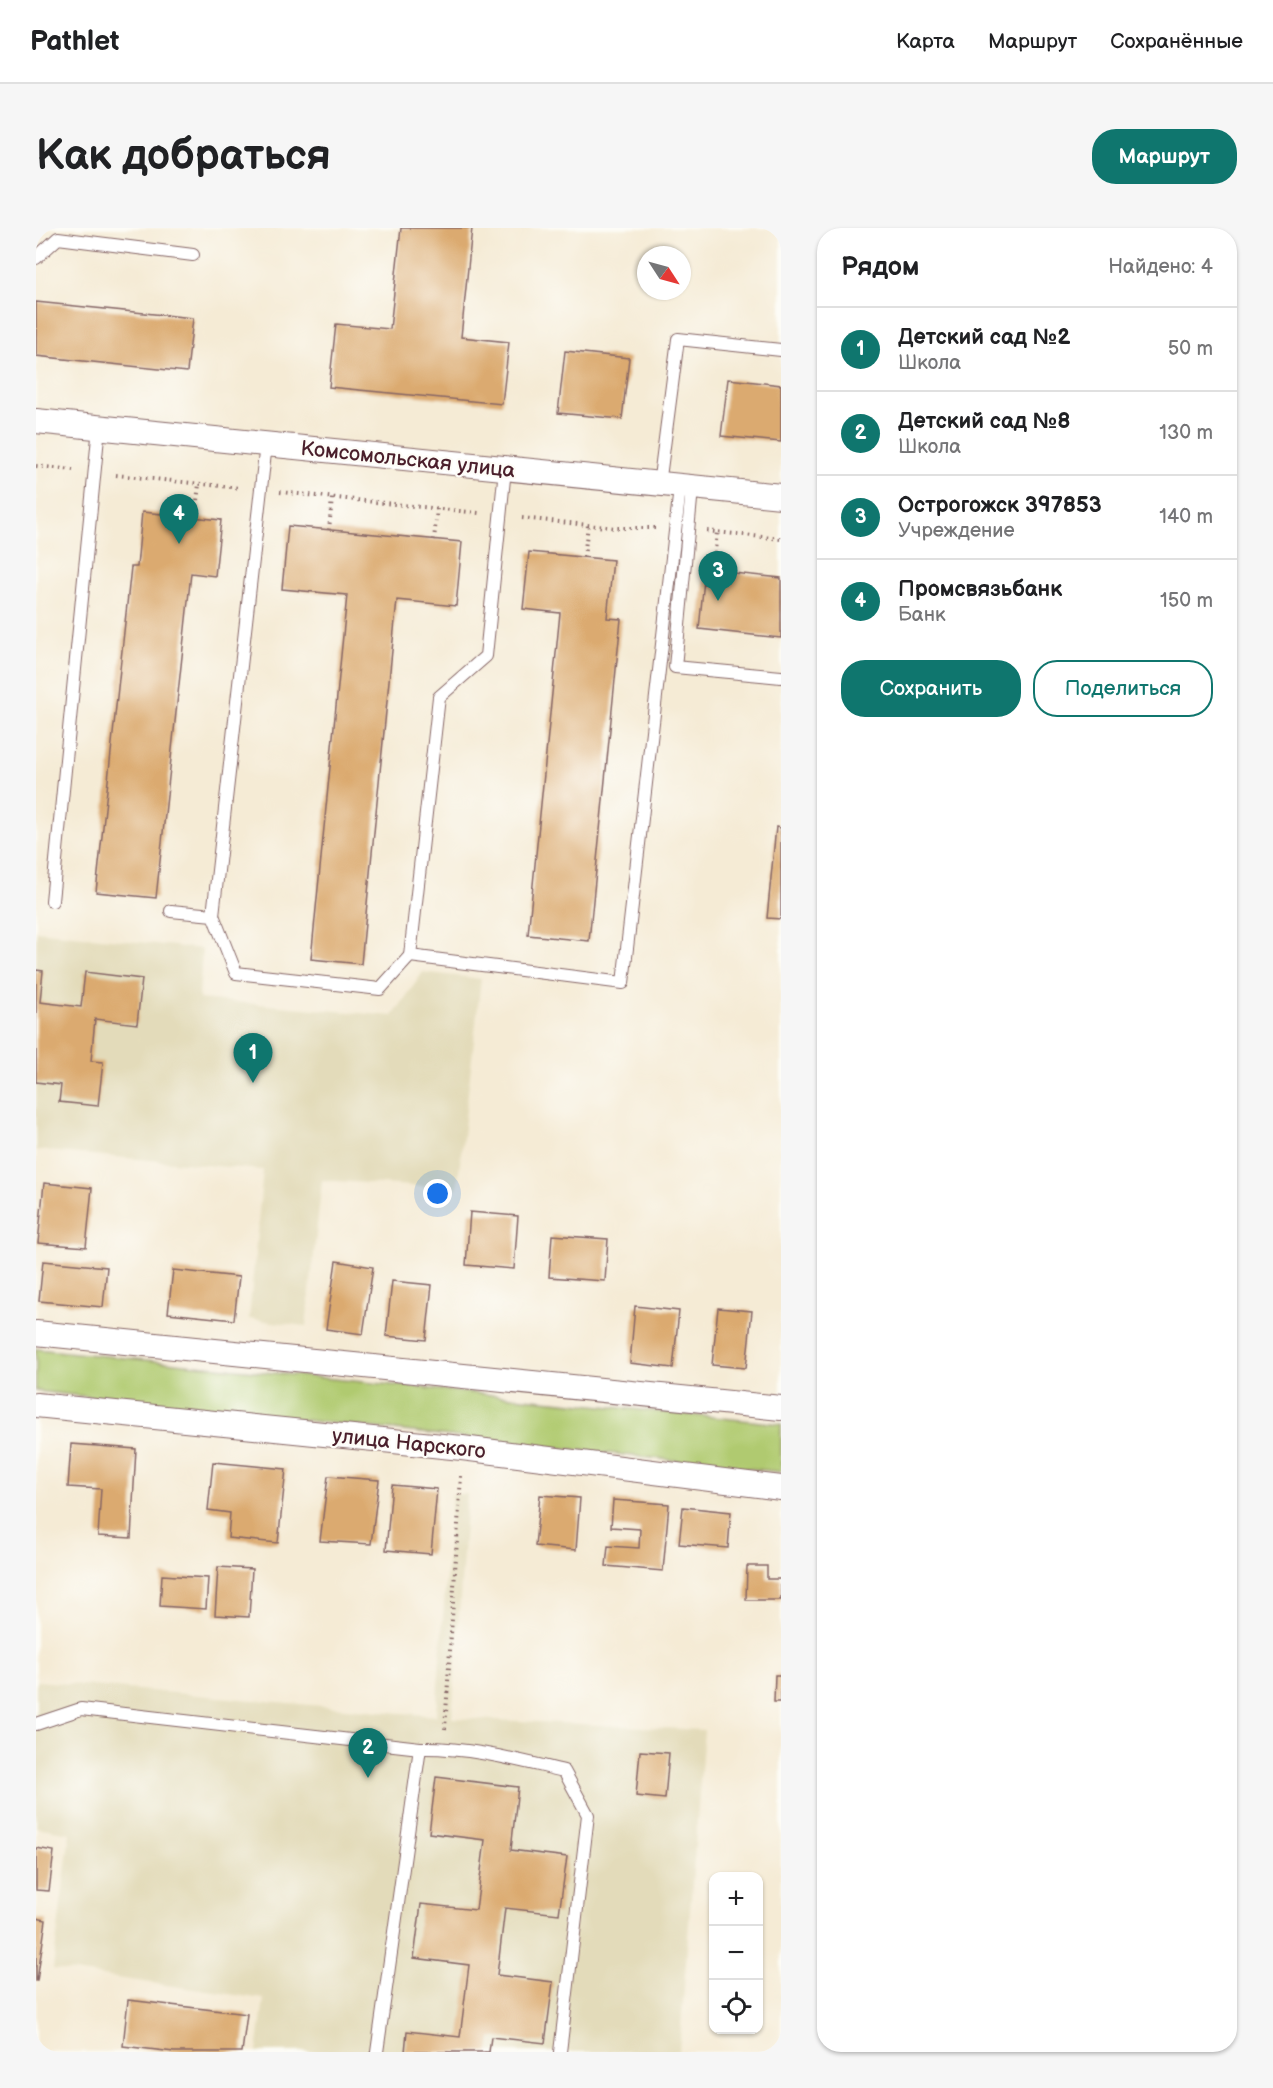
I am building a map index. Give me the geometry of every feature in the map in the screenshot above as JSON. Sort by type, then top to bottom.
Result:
[{"type":"street","name":"Комсомольская улица","points":[[36,421],[781,496]]},
{"type":"street","points":[[36,1333],[781,1408]]},
{"type":"street","name":"улица Нарского","points":[[36,1405],[462,1448],[781,1488]]},
{"type":"lane","points":[[36,258],[58,238],[193,255]]},
{"type":"lane","points":[[781,350],[678,339],[677,487],[682,528],[675,666],[781,677]]},
{"type":"lane","points":[[52,901],[99,427]]},
{"type":"lane","points":[[266,444],[213,915],[236,973],[380,989],[410,956],[439,697],[486,656],[505,469]]},
{"type":"lane","points":[[410,956],[623,983],[682,528]]},
{"type":"lane","points":[[171,911],[213,915]]},
{"type":"lane","points":[[36,1724],[81,1709],[420,1748],[443,1747],[501,1756],[564,1771],[588,1815],[560,2052]]},
{"type":"lane","points":[[377,2052],[420,1748]]},
{"type":"path","points":[[36,466],[616,528],[682,528],[781,539]]},
{"type":"path","points":[[195,518],[199,484]]},
{"type":"path","points":[[329,530],[332,498]]},
{"type":"path","points":[[434,540],[437,509]]},
{"type":"path","points":[[584,557],[588,525]]},
{"type":"path","points":[[713,571],[717,532]]},
{"type":"path","points":[[443,1747],[462,1448]]},
{"type":"shaded area","points":[[36,931],[202,949],[199,999],[393,1016],[423,972],[481,979],[457,1189],[322,1180],[306,1326],[249,1319],[263,1170],[36,1150]]},
{"type":"shaded area","points":[[452,1494],[467,1494],[452,1718],[704,1730],[679,2052],[257,2052],[264,1999],[53,1969],[70,1833],[36,1827],[36,1681],[436,1716]]},
{"type":"green space","points":[[36,1349],[781,1424],[781,1472],[36,1391]]},
{"type":"building","points":[[401,228],[472,228],[461,337],[509,342],[502,404],[329,387],[336,324],[390,329]]},
{"type":"building","points":[[36,302],[193,318],[187,372],[36,356]]},
{"type":"building","points":[[565,351],[629,358],[622,419],[558,413]]},
{"type":"building","points":[[728,379],[781,385],[781,442],[721,436]]},
{"type":"building","points":[[142,512],[221,520],[215,576],[191,573],[156,898],[96,892],[131,567],[137,567]]},
{"type":"building","points":[[288,526],[462,542],[456,606],[397,600],[361,964],[311,959],[347,595],[282,589]]},
{"type":"building","points":[[529,552],[613,560],[607,618],[621,619],[589,941],[528,935],[560,613],[523,609]]},
{"type":"building","points":[[705,570],[781,578],[781,638],[699,629]]},
{"type":"building","points":[[776,827],[781,828],[781,919],[767,918]]},
{"type":"building","points":[[36,970],[43,971],[40,1002],[81,1007],[85,972],[142,979],[137,1024],[95,1019],[91,1061],[103,1062],[98,1106],[59,1102],[61,1085],[36,1082]]},
{"type":"building","points":[[44,1183],[92,1188],[86,1247],[38,1243]]},
{"type":"building","points":[[470,1212],[518,1216],[514,1269],[466,1265]]},
{"type":"building","points":[[552,1235],[608,1239],[605,1281],[549,1277]]},
{"type":"building","points":[[43,1261],[107,1267],[103,1307],[39,1301]]},
{"type":"building","points":[[336,1261],[373,1267],[363,1334],[326,1329]]},
{"type":"building","points":[[173,1270],[239,1277],[234,1320],[168,1313]]},
{"type":"building","points":[[392,1281],[432,1285],[426,1340],[386,1336]]},
{"type":"building","points":[[635,1306],[679,1311],[673,1368],[630,1363]]},
{"type":"building","points":[[718,1308],[752,1311],[746,1368],[712,1365]]},
{"type":"building","points":[[71,1444],[136,1449],[131,1538],[98,1536],[101,1489],[68,1487]]},
{"type":"building","points":[[213,1462],[286,1469],[278,1543],[228,1538],[230,1513],[208,1510]]},
{"type":"building","points":[[328,1476],[379,1480],[371,1544],[320,1541]]},
{"type":"building","points":[[392,1485],[437,1489],[431,1554],[386,1550]]},
{"type":"building","points":[[540,1495],[580,1498],[576,1550],[535,1546]]},
{"type":"building","points":[[613,1500],[669,1504],[663,1571],[606,1566],[608,1546],[639,1548],[640,1529],[611,1527]]},
{"type":"building","points":[[683,1507],[731,1512],[728,1548],[679,1544]]},
{"type":"building","points":[[747,1566],[767,1566],[767,1579],[781,1579],[781,1600],[746,1600]]},
{"type":"building","points":[[218,1567],[252,1569],[249,1617],[215,1615]]},
{"type":"building","points":[[162,1575],[208,1578],[206,1609],[160,1606]]},
{"type":"building","points":[[775,1675],[781,1675],[781,1702],[774,1702]]},
{"type":"building","points":[[640,1751],[669,1753],[665,1799],[636,1796]]},
{"type":"building","points":[[436,1777],[518,1787],[511,1850],[567,1857],[559,1914],[505,1908],[497,1975],[553,1982],[545,2043],[491,2037],[489,2052],[405,2052],[407,2031],[460,2037],[469,1965],[414,1958],[421,1904],[476,1910],[485,1840],[429,1833]]},
{"type":"building","points":[[36,1848],[54,1851],[49,1891],[36,1890]]},
{"type":"building","points":[[36,1918],[46,1920],[37,1981],[36,1981]]},
{"type":"building","points":[[128,2000],[247,2014],[242,2052],[174,2052],[123,2046]]},
{"type":"place","name":"Промсвязьбанк","points":[[179,544]]},
{"type":"place","name":"Острогожск 397853","points":[[718,601]]},
{"type":"place","name":"Детский сад №2","points":[[253,1083]]},
{"type":"place","name":"Детский сад №8","points":[[368,1778]]}]
